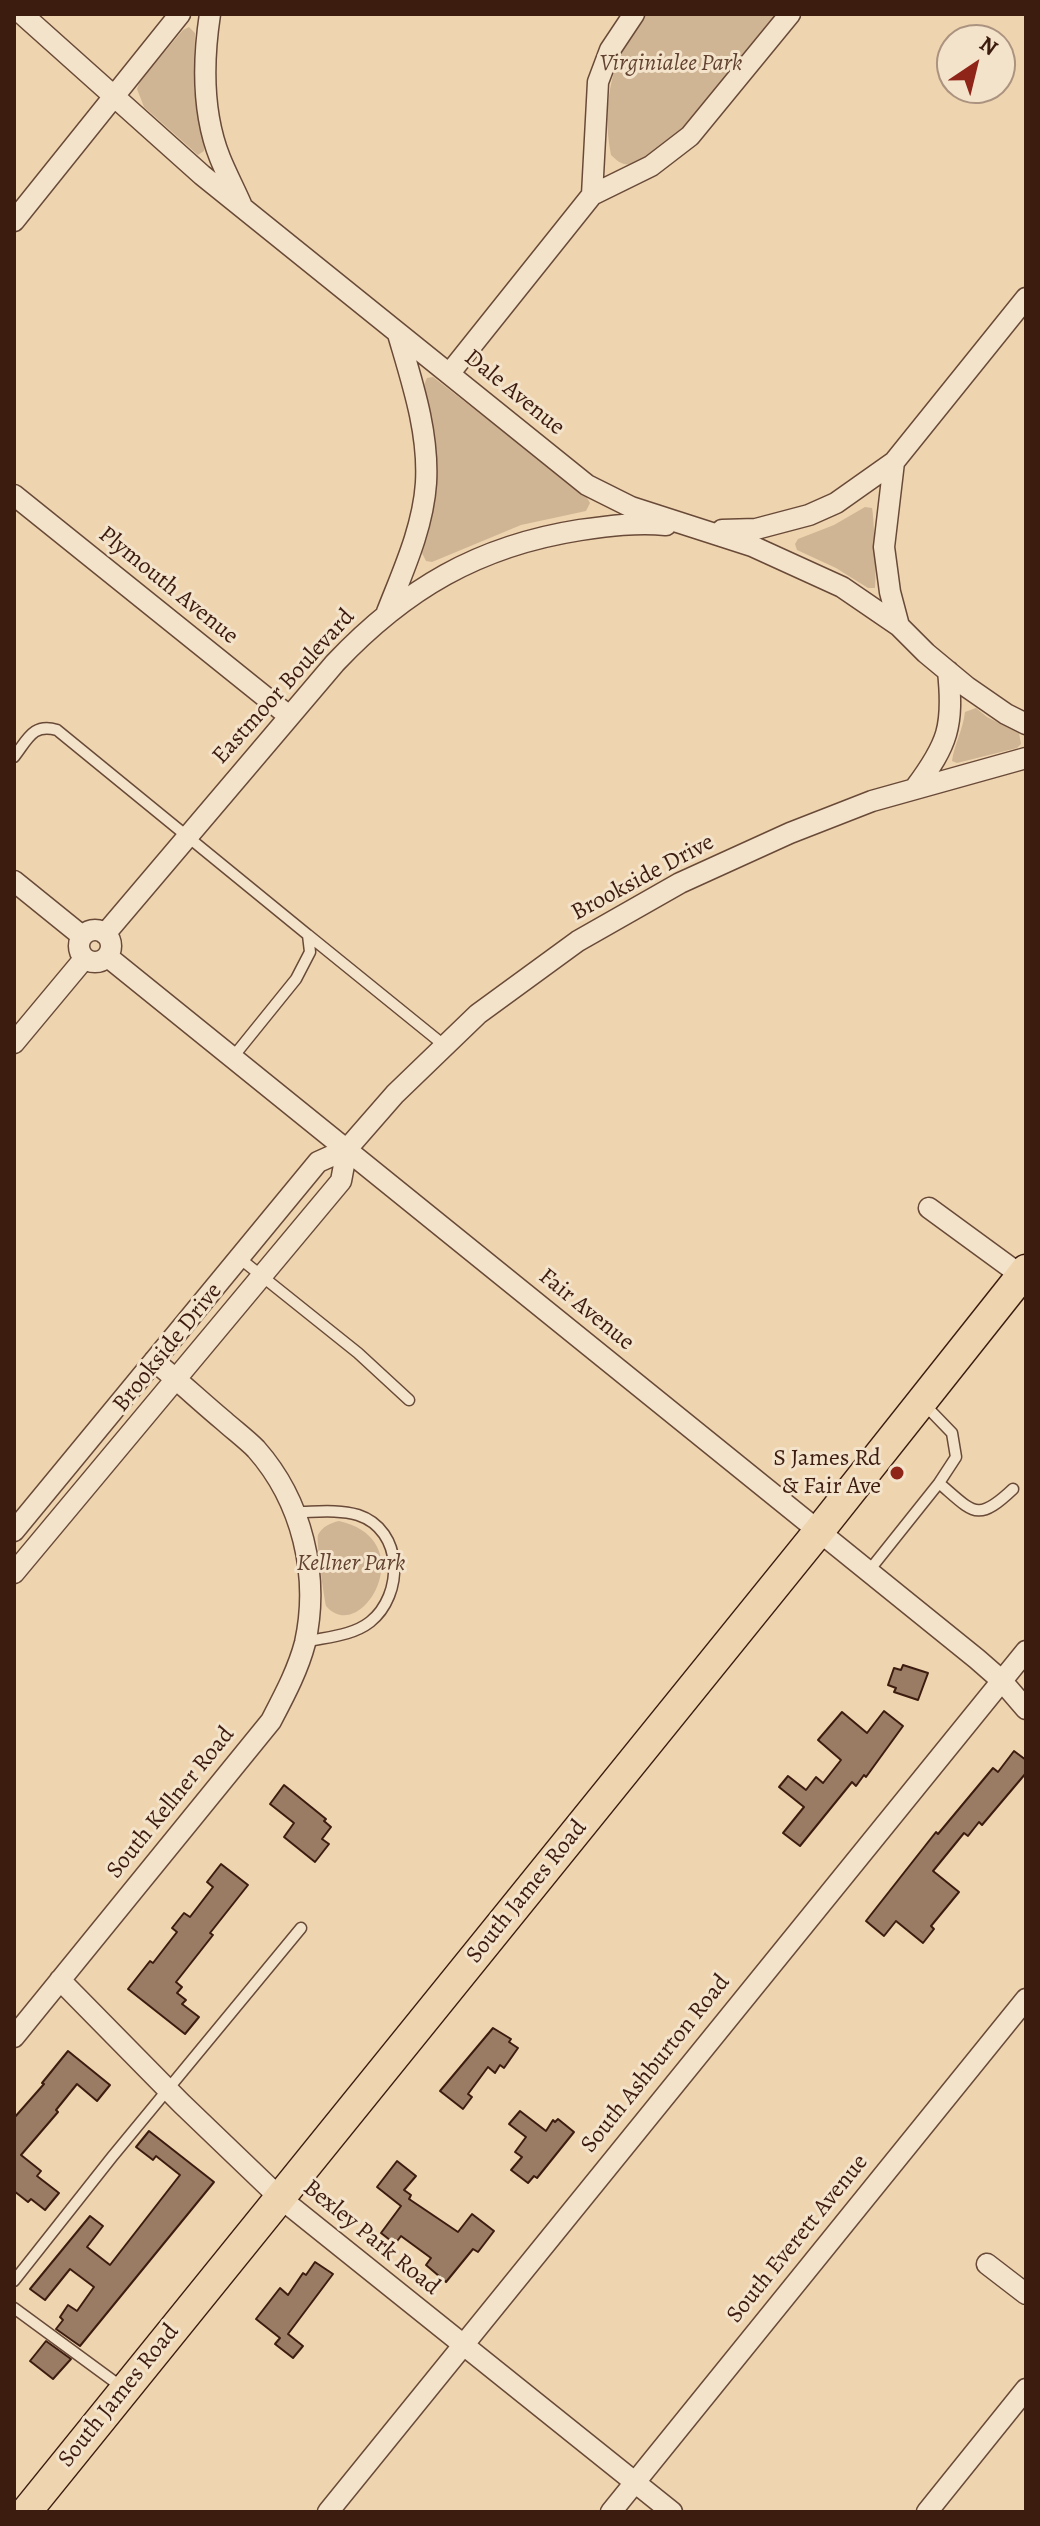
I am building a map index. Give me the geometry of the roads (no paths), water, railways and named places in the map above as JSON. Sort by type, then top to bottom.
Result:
[{"type":"main road","name":"South James Road","points":[[25,2508],[124,2390],[819,1531],[1024,1273]]},
{"type":"street","name":"Dale Avenue","points":[[22,14],[244,209],[587,485],[631,507],[752,546],[829,580],[877,608],[948,671],[1006,714],[1026,724]]},
{"type":"street","points":[[14,221],[180,14]]},
{"type":"street","points":[[210,14],[206,57],[211,128],[219,156],[244,209]]},
{"type":"street","points":[[592,195],[598,82],[610,50],[634,14]]},
{"type":"street","points":[[449,374],[592,195],[651,166],[690,136],[790,14]]},
{"type":"street","name":"Eastmoor Boulevard","points":[[105,934],[351,645],[387,613],[440,576],[470,560],[501,549],[563,533],[612,525],[756,529],[809,515],[836,503],[894,462],[1026,298]]},
{"type":"street","points":[[387,613],[413,543],[426,485],[423,430],[398,334]]},
{"type":"street","points":[[894,462],[884,547],[890,592],[899,626]]},
{"type":"street","name":"Plymouth Avenue","points":[[14,495],[289,716]]},
{"type":"street","points":[[915,788],[937,758],[948,730],[952,706],[948,671]]},
{"type":"street","name":"Brookside Drive","points":[[14,1531],[318,1162],[347,1149],[395,1094],[478,1014],[578,941],[680,883],[790,833],[872,801],[1026,758]]},
{"type":"street","points":[[14,881],[82,936]]},
{"type":"street","points":[[93,930],[105,934],[111,945],[108,957],[97,963],[84,959],[79,948],[82,936],[93,930]]},
{"type":"street","name":"Fair Avenue","points":[[108,957],[1001,1680],[1026,1709]]},
{"type":"street","points":[[14,1043],[84,959]]},
{"type":"street","name":"Brookside Drive","points":[[14,1573],[341,1181],[347,1149]]},
{"type":"street","points":[[929,1208],[1024,1273]]},
{"type":"street","name":"South Kellner Road","points":[[14,2037],[271,1721],[296,1670],[305,1642],[310,1575],[296,1512],[255,1448],[154,1361]]},
{"type":"street","name":"South Ashburton Road","points":[[328,2512],[1026,1651]]},
{"type":"street","name":"Bexley Park Road","points":[[60,1980],[167,2090],[279,2197],[672,2512]]},
{"type":"street","name":"South Everett Avenue","points":[[611,2512],[1026,1999]]},
{"type":"street","points":[[987,2264],[1026,2294]]},
{"type":"street","points":[[927,2512],[1026,2389]]},
{"type":"lane","points":[[14,757],[36,730],[45,726],[57,730],[445,1046]]},
{"type":"lane","points":[[233,1057],[296,979],[310,952],[308,935]]},
{"type":"lane","points":[[238,1257],[358,1353],[409,1400]]},
{"type":"lane","points":[[868,1572],[956,1457],[952,1433],[921,1401]]},
{"type":"lane","points":[[67,1467],[87,1485]]},
{"type":"lane","points":[[939,1483],[972,1510],[984,1512],[1013,1489]]},
{"type":"lane","points":[[296,1512],[326,1511],[359,1515],[383,1534],[394,1558],[393,1589],[374,1618],[351,1632],[305,1642]]},
{"type":"lane","points":[[14,2281],[301,1928]]},
{"type":"lane","points":[[14,2308],[124,2390]]},
{"type":"place","name":"S James Rd & Fair Ave","points":[[897,1473]]},
{"type":"park label","name":"Virginialee Park","points":[[671,64]]},
{"type":"park label","name":"Kellner Park","points":[[351,1564]]}]
